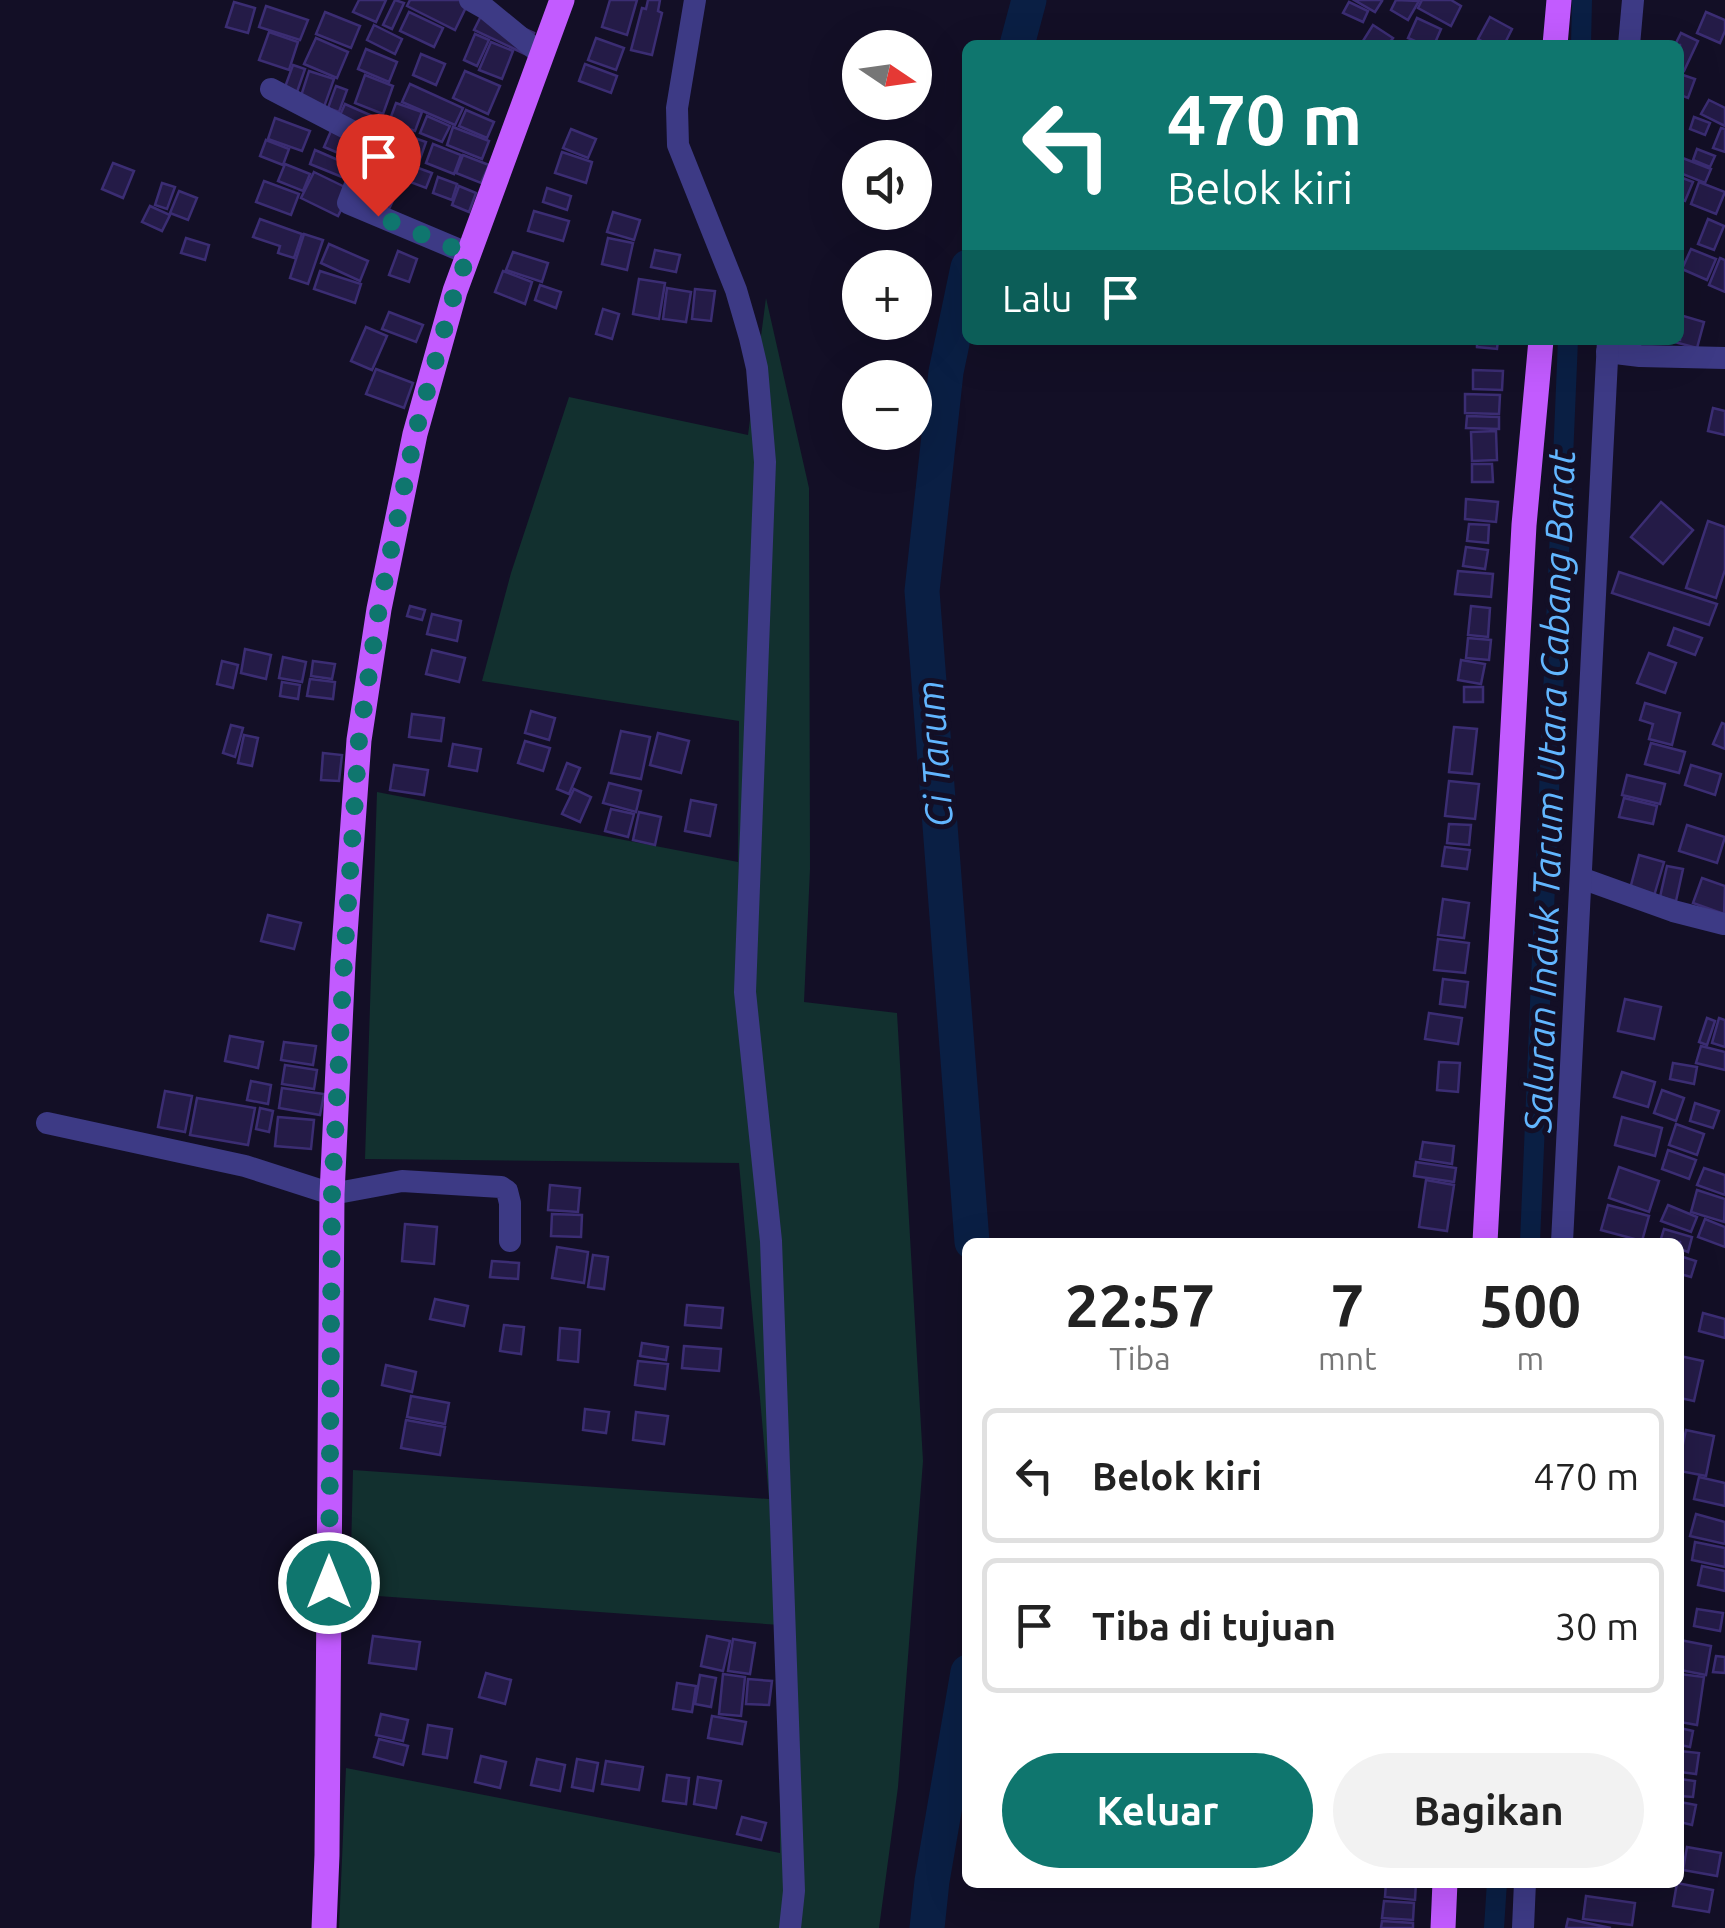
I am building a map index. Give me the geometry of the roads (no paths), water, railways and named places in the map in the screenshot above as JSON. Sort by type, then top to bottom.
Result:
[{"type":"main road","points":[[324,1928],[332,1194],[359,740],[379,608],[415,434],[455,291],[562,0]]},
{"type":"main road","points":[[1555,40],[1559,0]]},
{"type":"main road","points":[[1484,1238],[1524,525],[1542,345]]},
{"type":"main road","points":[[1442,1928],[1445,1888]]},
{"type":"street","points":[[470,0],[542,54]]},
{"type":"street","points":[[695,0],[677,108],[678,145],[736,290],[750,338],[758,368],[764,462],[745,992],[770,1241],[794,1891],[790,1928]]},
{"type":"street","points":[[1629,40],[1633,0]]},
{"type":"street","points":[[271,89],[368,140],[370,145],[348,203],[468,254]]},
{"type":"street","points":[[1562,1238],[1608,346],[1640,356],[1725,358]]},
{"type":"street","points":[[1580,878],[1673,911],[1724,924]]},
{"type":"street","points":[[47,1123],[245,1166],[332,1194],[402,1182],[500,1186],[508,1191],[510,1241]]},
{"type":"street","points":[[1523,1928],[1525,1888]]},
{"type":"waterway","name":"Ci Tarum","points":[[1018,40],[1029,0]]},
{"type":"waterway","name":"Saluran Induk Tarum Utara Cabang Barat","points":[[1581,40],[1582,0]]},
{"type":"waterway","name":"Ci Tarum","points":[[962,296],[946,372],[922,591],[972,1238]]},
{"type":"waterway","name":"Saluran Induk Tarum Utara Cabang Barat","points":[[1530,1238],[1568,345]]},
{"type":"waterway","name":"Ci Tarum","points":[[927,1928],[962,1707]]},
{"type":"waterway","name":"Saluran Induk Tarum Utara Cabang Barat","points":[[1494,1928],[1497,1888]]}]
